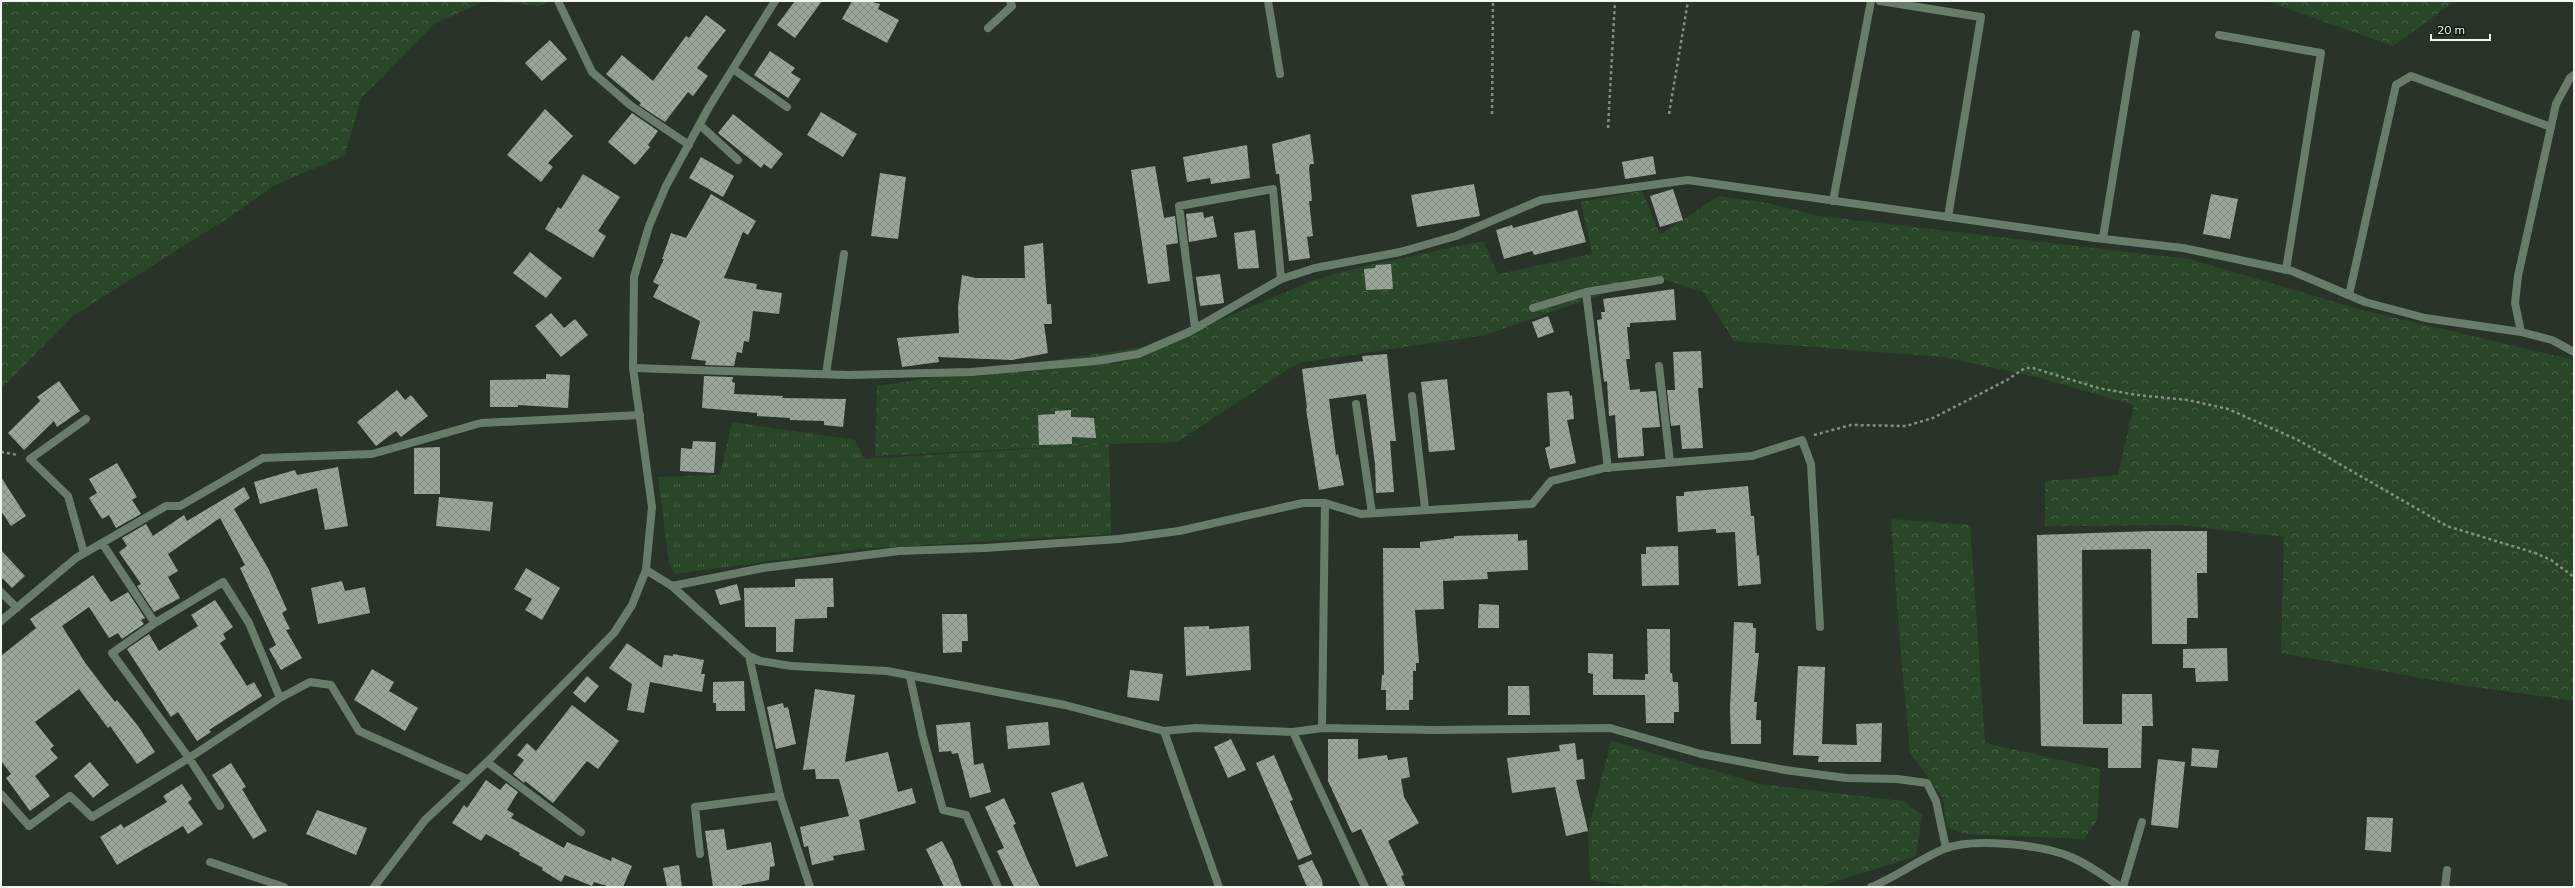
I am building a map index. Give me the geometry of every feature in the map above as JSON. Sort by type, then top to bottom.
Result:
[{"type":"street","points":[[558,1],[592,72],[630,106],[689,145]]},
{"type":"street","points":[[374,887],[425,820],[467,779],[487,762],[614,632],[632,605],[646,570],[652,507],[633,368],[634,277],[649,226],[666,186],[700,125],[775,1]]},
{"type":"street","points":[[988,28],[1012,6],[1010,1]]},
{"type":"street","points":[[1268,1],[1280,74]]},
{"type":"street","points":[[1833,201],[1871,1]]},
{"type":"street","points":[[1880,1],[1982,17],[1948,217]]},
{"type":"street","points":[[2103,238],[2136,34]]},
{"type":"street","points":[[2219,35],[2321,53],[2286,270]]},
{"type":"street","points":[[733,69],[787,107]]},
{"type":"street","points":[[2521,332],[2515,303],[2518,276],[2556,104],[2570,78],[2574,75]]},
{"type":"street","points":[[2349,295],[2396,85],[2411,76],[2551,127]]},
{"type":"street","points":[[700,125],[738,160]]},
{"type":"street","points":[[633,368],[826,374],[971,372],[1096,361],[1138,354],[1196,328],[1282,279],[1315,268],[1400,252],[1456,236],[1540,200],[1612,189],[1688,180],[1948,217],[2183,248],[2286,270],[2365,302],[2425,318],[2521,332],[2552,340],[2574,352]]},
{"type":"street","points":[[1196,328],[1179,206],[1273,189],[1282,279]]},
{"type":"street","points":[[826,374],[844,254]]},
{"type":"street","points":[[1533,308],[1586,292],[1660,280]]},
{"type":"street","points":[[1586,292],[1608,468]]},
{"type":"street","points":[[1659,366],[1670,462]]},
{"type":"street","points":[[1412,396],[1425,508]]},
{"type":"street","points":[[1356,404],[1372,513]]},
{"type":"street","points":[[1,621],[84,553],[166,506],[180,506],[263,458],[372,454],[481,423],[640,415]]},
{"type":"street","points":[[84,553],[68,496],[30,459],[86,419]]},
{"type":"street","points":[[672,586],[763,568],[899,550],[985,548],[1134,537],[1179,531],[1302,503],[1325,503],[1360,514],[1425,508],[1532,504],[1551,481],[1608,468],[1752,456],[1802,440],[1810,464],[1820,627]]},
{"type":"street","points":[[1322,728],[1325,503]]},
{"type":"street","points":[[102,543],[155,623]]},
{"type":"street","points":[[646,570],[672,586],[749,656],[760,661],[791,666],[887,671],[910,677],[1065,705],[1164,731],[1195,728],[1293,732],[1322,728],[1434,730],[1610,728],[1701,754],[1785,770],[1846,778],[1897,779],[1927,783],[1936,801],[1946,848]]},
{"type":"street","points":[[220,806],[189,758],[112,653],[155,623],[223,582],[249,623],[280,698]]},
{"type":"street","points":[[1,592],[17,608]]},
{"type":"street","points":[[749,656],[780,796],[810,887]]},
{"type":"street","points":[[910,677],[923,737],[943,810],[966,815],[998,887]]},
{"type":"street","points":[[1,794],[29,826],[70,796],[92,817],[189,758],[280,698],[310,682],[330,685],[359,730],[467,779]]},
{"type":"street","points":[[1164,731],[1219,887]]},
{"type":"street","points":[[1293,732],[1365,887]]},
{"type":"street","points":[[487,762],[580,832]]},
{"type":"street","points":[[700,854],[695,807],[780,796]]},
{"type":"street","points":[[1873,887],[1946,848],[1976,844],[2006,844],[2043,848],[2072,857],[2122,887],[2142,822]]},
{"type":"street","points":[[210,862],[284,887]]},
{"type":"street","points":[[2445,887],[2447,870]]},
{"type":"path","points":[[1492,114],[1493,1]]},
{"type":"path","points":[[1608,128],[1615,1]]},
{"type":"path","points":[[1669,114],[1688,1]]},
{"type":"path","points":[[1802,440],[1835,428],[1851,425],[1906,426],[1933,418],[2007,380],[2025,368],[2033,368],[2098,388],[2137,396],[2188,400],[2228,409],[2298,440],[2447,526],[2535,553],[2551,560],[2574,577]]},
{"type":"green space","points":[[1,1],[485,1],[434,24],[362,97],[344,156],[273,186],[233,215],[74,315],[1,389]]},
{"type":"green space","points":[[487,1],[548,1],[540,6]]},
{"type":"green space","points":[[2266,1],[2455,1],[2393,46]]},
{"type":"green space","points":[[1642,191],[1660,235],[1719,196],[1768,203],[1819,216],[2189,259],[2362,310],[2574,360],[2574,701],[2461,685],[2281,653],[2284,537],[2181,525],[2045,526],[2045,481],[2118,475],[2134,405],[2040,378],[1944,357],[1734,341],[1703,292],[1654,276],[1485,335],[1298,363],[1177,442],[875,456],[877,386],[1163,344],[1314,280],[1360,267],[1483,241],[1498,274],[1592,254],[1581,202]]},
{"type":"green space","points":[[732,422],[855,440],[865,459],[1109,444],[1111,534],[857,549],[675,574],[669,564],[658,477],[720,475]]},
{"type":"green space","points":[[1891,519],[1970,525],[1985,743],[2100,769],[2097,821],[2084,839],[1964,834],[1947,827],[1943,798],[1910,753],[1899,633]]},
{"type":"green space","points":[[1611,741],[1760,784],[1903,801],[1922,815],[1916,856],[1818,887],[1635,887],[1590,880],[1588,831]]},
{"type":"building","points":[[795,1],[822,1],[795,38],[777,25]]},
{"type":"building","points":[[852,1],[869,1],[880,4],[878,9],[899,20],[887,43],[842,19]]},
{"type":"building","points":[[706,15],[726,30],[697,68],[708,76],[693,96],[688,92],[665,122],[639,105],[641,103],[606,74],[622,55],[653,81],[686,36],[689,38]]},
{"type":"building","points":[[550,40],[567,59],[542,81],[525,63]]},
{"type":"building","points":[[770,51],[795,68],[791,73],[801,79],[788,98],[754,75]]},
{"type":"building","points":[[545,109],[573,136],[548,163],[553,167],[541,182],[507,155]]},
{"type":"building","points":[[821,112],[857,134],[843,157],[807,135]]},
{"type":"building","points":[[632,113],[658,131],[648,145],[650,147],[635,165],[608,142]]},
{"type":"building","points":[[733,114],[783,154],[771,169],[764,164],[761,168],[718,133]]},
{"type":"building","points":[[1310,134],[1314,164],[1310,164],[1309,168],[1312,201],[1309,201],[1313,236],[1307,237],[1310,258],[1289,261],[1279,174],[1276,174],[1272,144]]},
{"type":"building","points":[[1247,145],[1250,178],[1211,184],[1210,178],[1187,182],[1183,157]]},
{"type":"building","points":[[1653,156],[1656,174],[1625,179],[1622,162]]},
{"type":"building","points":[[701,157],[734,176],[723,197],[689,178]]},
{"type":"building","points":[[1155,166],[1164,218],[1175,216],[1178,243],[1166,245],[1170,281],[1148,284],[1131,170]]},
{"type":"building","points":[[880,173],[906,177],[898,239],[871,236]]},
{"type":"building","points":[[583,174],[620,197],[598,231],[606,236],[593,258],[545,229],[558,207],[561,209]]},
{"type":"building","points":[[1474,184],[1480,216],[1417,227],[1411,195]]},
{"type":"building","points":[[1673,189],[1683,220],[1660,227],[1650,196]]},
{"type":"building","points":[[711,194],[756,221],[748,235],[743,232],[724,278],[757,284],[756,289],[782,293],[779,314],[753,311],[749,342],[744,341],[742,353],[737,352],[734,366],[705,365],[706,361],[691,359],[700,321],[653,297],[659,285],[653,282],[664,259],[662,259],[671,233],[686,238]]},
{"type":"building","points":[[2211,194],[2238,199],[2230,239],[2203,234]]},
{"type":"building","points":[[1577,210],[1586,242],[1534,255],[1532,251],[1504,259],[1496,230],[1512,225],[1513,228]]},
{"type":"building","points":[[1203,212],[1204,218],[1213,216],[1217,237],[1189,242],[1186,214]]},
{"type":"building","points":[[1255,230],[1259,268],[1238,269],[1234,233]]},
{"type":"building","points":[[1043,243],[1047,304],[1051,304],[1052,324],[1044,324],[1048,353],[1012,360],[938,357],[939,362],[902,367],[897,338],[959,333],[958,307],[962,275],[976,278],[1025,278],[1024,246]]},
{"type":"building","points":[[530,252],[562,278],[546,298],[513,273]]},
{"type":"building","points":[[1391,264],[1393,289],[1366,290],[1364,269],[1375,268],[1376,265]]},
{"type":"building","points":[[1220,274],[1224,303],[1200,306],[1196,277]]},
{"type":"building","points":[[1674,289],[1676,320],[1630,323],[1630,327],[1627,327],[1630,359],[1626,359],[1630,390],[1640,389],[1640,392],[1656,391],[1660,427],[1642,428],[1644,456],[1618,458],[1615,415],[1609,416],[1607,381],[1604,382],[1597,320],[1602,319],[1601,312],[1605,312],[1603,299]]},
{"type":"building","points":[[551,313],[564,328],[575,319],[588,335],[561,357],[535,326]]},
{"type":"building","points":[[1548,316],[1554,332],[1538,338],[1532,322]]},
{"type":"building","points":[[1701,351],[1703,388],[1698,388],[1703,448],[1682,449],[1680,425],[1671,426],[1667,390],[1675,390],[1673,352]]},
{"type":"building","points":[[1387,354],[1396,441],[1390,441],[1394,492],[1376,493],[1375,464],[1366,394],[1329,399],[1336,455],[1338,454],[1344,485],[1319,490],[1306,409],[1302,369],[1363,361],[1362,356]]},
{"type":"building","points":[[546,374],[570,375],[568,408],[518,405],[518,407],[490,407],[490,380],[546,379]]},
{"type":"building","points":[[704,376],[733,377],[732,382],[735,383],[734,394],[783,396],[782,398],[846,399],[843,427],[824,425],[824,421],[790,420],[790,418],[757,416],[757,413],[702,408]]},
{"type":"building","points":[[1447,379],[1455,450],[1429,452],[1421,382]]},
{"type":"building","points":[[59,381],[80,411],[57,427],[54,421],[24,450],[8,433],[40,401],[37,397]]},
{"type":"building","points":[[397,390],[405,400],[411,395],[428,416],[401,437],[396,431],[376,446],[357,422]]},
{"type":"building","points":[[1569,391],[1570,396],[1572,395],[1574,419],[1567,420],[1576,463],[1550,469],[1545,448],[1550,446],[1547,393]]},
{"type":"building","points":[[1071,410],[1071,417],[1094,418],[1096,438],[1072,437],[1072,444],[1039,445],[1038,415],[1055,414],[1055,411]]},
{"type":"building","points":[[693,441],[716,442],[714,473],[680,471],[681,448],[692,449]]},
{"type":"building","points":[[440,447],[440,494],[414,494],[414,448]]},
{"type":"building","points":[[117,463],[137,497],[132,500],[141,514],[116,528],[109,515],[102,519],[89,498],[97,493],[89,479]]},
{"type":"building","points":[[338,467],[348,526],[325,530],[317,488],[260,504],[254,482],[295,470],[297,475]]},
{"type":"building","points":[[1,477],[26,516],[11,526],[1,511]]},
{"type":"building","points":[[1748,486],[1751,516],[1754,516],[1761,584],[1738,586],[1735,532],[1716,533],[1716,529],[1678,532],[1676,496],[1684,496],[1684,492]]},
{"type":"building","points":[[244,487],[250,498],[234,509],[269,570],[287,610],[282,613],[290,629],[286,630],[302,658],[281,670],[269,649],[276,645],[240,568],[245,565],[220,518],[168,554],[178,571],[168,577],[180,598],[154,612],[137,586],[141,584],[119,552],[127,546],[122,538],[146,524],[153,536],[184,515],[187,521]]},
{"type":"building","points":[[439,497],[493,502],[490,531],[436,526]]},
{"type":"building","points":[[2151,531],[2207,531],[2207,573],[2197,573],[2198,618],[2187,618],[2187,644],[2152,644],[2151,549],[2082,550],[2083,724],[2122,724],[2122,694],[2152,694],[2153,726],[2142,726],[2141,768],[2108,768],[2108,748],[2041,746],[2037,535]]},
{"type":"building","points":[[1518,534],[1518,541],[1527,540],[1528,570],[1487,572],[1488,579],[1443,581],[1444,609],[1415,610],[1419,663],[1416,663],[1416,671],[1413,671],[1413,700],[1409,700],[1409,710],[1386,710],[1386,690],[1381,690],[1382,675],[1384,675],[1383,548],[1420,548],[1420,542],[1454,538],[1454,536]]},
{"type":"building","points":[[1678,546],[1679,585],[1642,586],[1641,554],[1646,554],[1646,547]]},
{"type":"building","points":[[1,550],[25,576],[12,588],[1,577]]},
{"type":"building","points":[[526,568],[560,588],[542,620],[525,610],[532,599],[514,589]]},
{"type":"building","points":[[93,575],[111,602],[128,592],[145,618],[141,620],[144,624],[122,639],[118,633],[109,638],[89,607],[62,626],[86,664],[115,702],[117,700],[138,726],[155,752],[137,764],[110,726],[108,728],[79,689],[35,722],[54,746],[50,749],[58,758],[35,776],[50,796],[30,811],[6,778],[11,774],[1,761],[1,656],[36,628],[30,619]]},
{"type":"building","points":[[833,578],[834,607],[827,607],[827,618],[795,619],[793,652],[776,652],[776,627],[745,627],[744,588],[795,587],[795,579]]},
{"type":"building","points":[[342,581],[345,591],[365,587],[370,613],[318,624],[311,588]]},
{"type":"building","points":[[737,584],[741,600],[720,605],[715,590]]},
{"type":"building","points":[[215,600],[233,627],[223,634],[226,639],[220,643],[247,686],[254,682],[262,696],[209,730],[211,732],[197,741],[178,712],[171,717],[127,649],[149,634],[159,651],[198,626],[191,615]]},
{"type":"building","points":[[1479,604],[1499,605],[1499,628],[1478,628]]},
{"type":"building","points":[[942,614],[967,614],[968,641],[962,641],[962,652],[943,653]]},
{"type":"building","points":[[1734,622],[1753,623],[1753,628],[1756,628],[1755,653],[1759,653],[1754,702],[1757,702],[1756,720],[1761,720],[1761,744],[1731,744],[1730,708]]},
{"type":"building","points":[[1209,626],[1209,629],[1249,626],[1251,670],[1186,676],[1184,627]]},
{"type":"building","points":[[1647,629],[1670,629],[1670,673],[1672,673],[1673,682],[1678,682],[1679,712],[1674,712],[1674,723],[1646,723],[1645,695],[1593,695],[1593,674],[1588,673],[1588,653],[1613,654],[1613,679],[1645,680],[1645,674],[1648,674]]},
{"type":"building","points":[[627,643],[662,668],[664,655],[673,656],[673,654],[704,660],[701,674],[705,674],[702,692],[650,682],[644,713],[627,710],[632,684],[609,668]]},
{"type":"building","points":[[2227,648],[2228,681],[2196,682],[2195,668],[2183,668],[2183,649]]},
{"type":"building","points":[[1798,666],[1825,667],[1822,744],[1857,745],[1856,724],[1882,723],[1881,762],[1818,762],[1819,756],[1793,755]]},
{"type":"building","points":[[372,669],[394,682],[389,691],[418,708],[405,731],[354,700]]},
{"type":"building","points":[[1130,670],[1163,674],[1159,701],[1127,697]]},
{"type":"building","points":[[587,676],[599,686],[585,703],[573,693]]},
{"type":"building","points":[[744,681],[745,711],[716,711],[716,703],[713,703],[713,682]]},
{"type":"building","points":[[1508,686],[1529,686],[1530,715],[1508,715]]},
{"type":"building","points":[[815,689],[855,695],[845,762],[888,752],[898,792],[912,788],[916,803],[859,820],[865,850],[833,856],[834,860],[812,865],[808,846],[804,847],[800,827],[849,816],[839,779],[816,779],[815,769],[803,770]]},
{"type":"building","points":[[783,703],[784,708],[788,707],[796,744],[776,749],[767,707]]},
{"type":"building","points":[[572,705],[619,741],[598,769],[587,761],[553,803],[525,781],[524,783],[513,774],[524,760],[517,755],[527,743],[536,751]]},
{"type":"building","points":[[970,722],[974,765],[983,763],[991,792],[970,798],[958,753],[952,754],[951,751],[939,752],[936,725]]},
{"type":"building","points":[[1048,722],[1050,745],[1008,749],[1006,726]]},
{"type":"building","points":[[1231,739],[1246,770],[1228,778],[1214,747]]},
{"type":"building","points":[[1328,739],[1358,739],[1358,759],[1387,755],[1388,760],[1407,757],[1410,777],[1401,779],[1404,797],[1419,823],[1388,841],[1404,875],[1401,876],[1406,887],[1388,887],[1361,829],[1352,833],[1328,781]]},
{"type":"building","points":[[1575,743],[1577,760],[1583,759],[1585,779],[1576,780],[1588,831],[1566,836],[1555,787],[1512,793],[1507,758],[1560,751],[1559,745]]},
{"type":"building","points":[[2192,748],[2219,750],[2217,768],[2191,766]]},
{"type":"building","points":[[1274,755],[1293,800],[1290,801],[1312,854],[1298,860],[1256,763]]},
{"type":"building","points":[[2158,759],[2185,762],[2178,828],[2151,825]]},
{"type":"building","points":[[90,762],[109,785],[93,798],[74,776]]},
{"type":"building","points":[[231,763],[246,787],[242,789],[267,831],[253,839],[212,775]]},
{"type":"building","points":[[486,780],[500,790],[506,783],[518,792],[507,810],[514,814],[511,818],[564,848],[567,842],[611,861],[612,857],[632,866],[623,887],[610,887],[594,882],[592,886],[565,875],[561,882],[542,870],[543,868],[519,855],[520,853],[486,834],[481,841],[452,823],[464,805],[467,808]]},
{"type":"building","points":[[1083,782],[1108,856],[1076,867],[1051,793]]},
{"type":"building","points":[[182,784],[192,799],[188,802],[203,824],[188,834],[183,826],[117,865],[100,837],[121,824],[124,828],[167,802],[163,796]]},
{"type":"building","points":[[1004,798],[1016,824],[1013,825],[1040,887],[1014,887],[997,851],[1004,848],[985,807]]},
{"type":"building","points":[[317,810],[367,828],[356,855],[306,834]]},
{"type":"building","points":[[2367,817],[2393,818],[2391,852],[2365,850]]},
{"type":"building","points":[[724,829],[727,850],[771,842],[775,866],[770,867],[769,880],[742,885],[742,887],[713,887],[705,831]]},
{"type":"building","points":[[942,841],[952,860],[962,887],[944,887],[926,849]]},
{"type":"building","points":[[1312,860],[1322,880],[1323,887],[1307,887],[1298,866]]},
{"type":"building","points":[[679,865],[682,887],[667,887],[663,868]]}]
